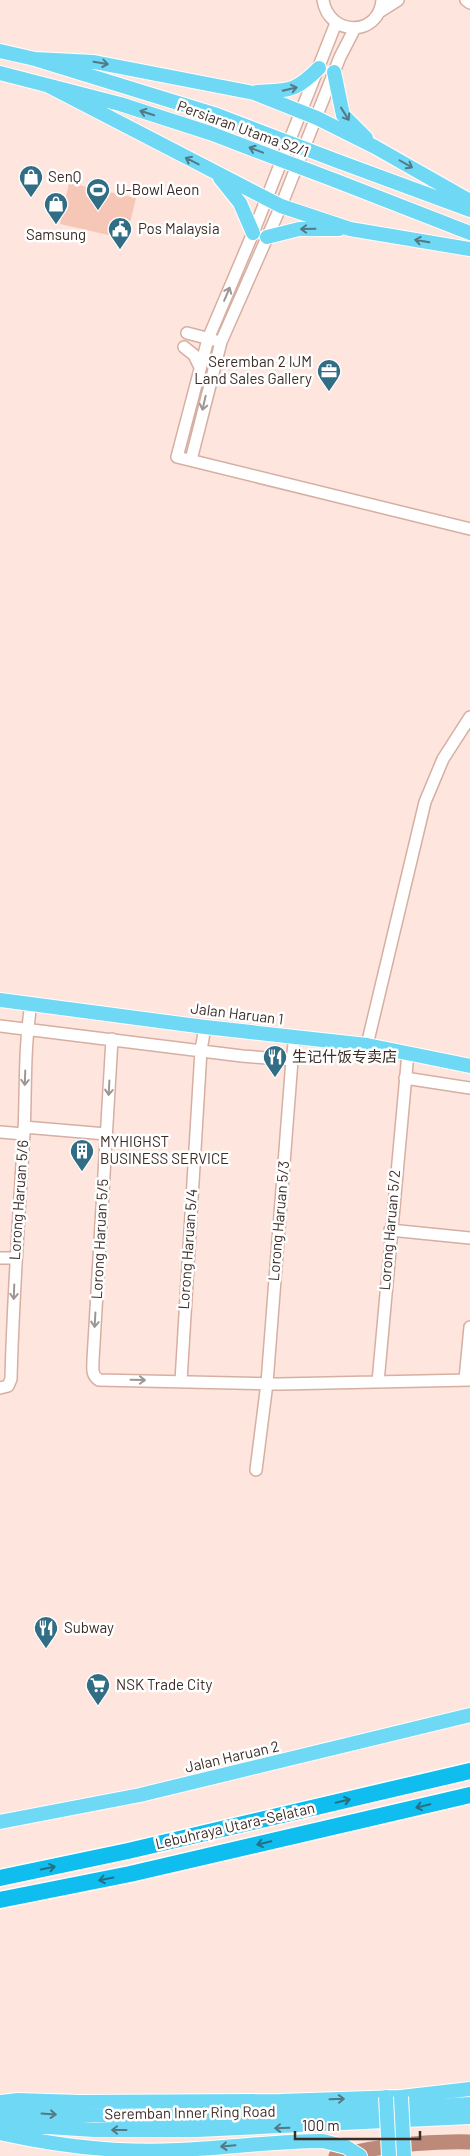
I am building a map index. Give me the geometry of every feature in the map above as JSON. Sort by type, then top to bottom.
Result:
[{"type":"highway","name":"Lebuhraya Utara–Selatan","points":[[0,1878],[128,1851],[470,1770]]},
{"type":"highway","name":"Lebuhraya Utara–Selatan","points":[[0,1900],[130,1874],[470,1794]]},
{"type":"main road","name":"Persiaran Utama S2/1","points":[[0,51],[35,59],[218,115],[470,210]]},
{"type":"main road","points":[[35,59],[94,62],[254,92],[316,118],[375,147],[470,201]]},
{"type":"main road","points":[[254,92],[291,90],[303,84],[320,68]]},
{"type":"main road","points":[[334,72],[344,116],[375,147]]},
{"type":"main road","name":"Persiaran Utama S2/1","points":[[0,73],[120,104],[210,133],[470,232]]},
{"type":"main road","points":[[47,85],[266,200],[281,206],[350,229],[470,249]]},
{"type":"main road","points":[[216,173],[240,203],[260,235],[299,229],[350,229]]},
{"type":"main road","name":"Jalan Haruan 1","points":[[0,1000],[205,1027],[367,1045],[470,1066]]},
{"type":"main road","name":"Jalan Haruan 2","points":[[0,1822],[140,1795],[470,1715]]},
{"type":"main road","points":[[0,2102],[280,2101],[401,2097],[470,2089]]},
{"type":"main road","points":[[386,2097],[389,2156]]},
{"type":"main road","points":[[401,2097],[404,2156]]},
{"type":"main road","name":"Seremban Inner Ring Road","points":[[0,2111],[130,2118],[358,2111],[470,2104]]},
{"type":"main road","name":"Seremban Inner Ring Road","points":[[0,2124],[94,2130],[197,2130],[470,2117]]},
{"type":"main road","points":[[0,2133],[56,2144],[135,2149],[178,2150],[323,2141],[346,2147],[360,2156]]},
{"type":"street","points":[[379,12],[382,0]]},
{"type":"street","points":[[321,3],[336,24],[355,28],[373,20],[379,12],[398,0]]},
{"type":"street","points":[[466,0],[470,3]]},
{"type":"street","points":[[191,460],[216,356],[260,235],[266,200],[336,24]]},
{"type":"street","points":[[355,28],[334,72],[281,206],[260,235],[208,338],[177,456],[470,529]]},
{"type":"street","points":[[216,321],[205,329],[187,333],[221,342]]},
{"type":"street","points":[[184,347],[194,355],[200,367]]},
{"type":"street","points":[[203,352],[216,356]]},
{"type":"street","points":[[367,1045],[424,802],[443,759],[470,717]]},
{"type":"street","name":"Lorong Haruan 5/6","points":[[0,1388],[8,1386],[11,1380],[15,1258],[24,1130],[27,1029],[31,1004]]},
{"type":"street","points":[[0,1026],[292,1060]]},
{"type":"street","name":"Lorong Haruan 5/4","points":[[181,1381],[201,1050],[205,1027]]},
{"type":"street","name":"Lorong Haruan 5/3","points":[[256,1470],[267,1383],[292,1060],[296,1037]]},
{"type":"street","name":"Lorong Haruan 5/5","points":[[112,1039],[93,1375],[99,1380],[181,1381]]},
{"type":"street","name":"Lorong Haruan 5/2","points":[[378,1382],[390,1230],[408,1053]]},
{"type":"street","points":[[405,1078],[470,1088]]},
{"type":"street","points":[[0,1132],[24,1130],[106,1134]]},
{"type":"street","points":[[390,1230],[470,1238]]},
{"type":"street","points":[[0,1258],[15,1258]]},
{"type":"street","points":[[181,1381],[267,1383],[468,1380],[470,1327]]},
{"type":"shaded area","name":"U-Bowl Aeon","points":[[69,183],[136,198],[126,239],[60,224]]},
{"type":"waterway","points":[[336,2156],[369,2149],[403,2145],[436,2142],[470,2142]]},
{"type":"place","name":"SenQ","points":[[31,198]]},
{"type":"place","name":"U-Bowl Aeon","points":[[98,211]]},
{"type":"place","name":"Samsung","points":[[56,225]]},
{"type":"place","name":"Pos Malaysia","points":[[120,250]]},
{"type":"place","name":"Seremban 2 IJM Land Sales Gallery","points":[[329,392]]},
{"type":"place","name":"生记什饭专卖店","points":[[275,1078]]},
{"type":"place","name":"MYHIGHST BUSINESS SERVICE","points":[[82,1172]]},
{"type":"place","name":"Subway","points":[[46,1649]]},
{"type":"place","name":"NSK Trade City","points":[[98,1706]]}]
